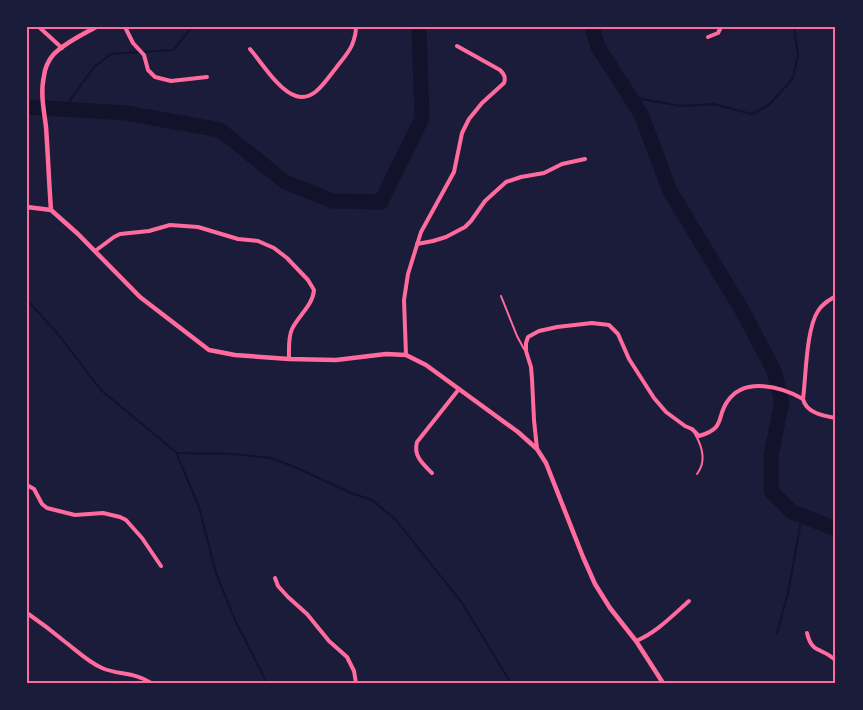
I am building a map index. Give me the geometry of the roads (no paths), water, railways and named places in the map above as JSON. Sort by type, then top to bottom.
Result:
[{"type":"street","points":[[39,27],[62,48]]},
{"type":"street","points":[[51,210],[43,104],[43,82],[47,64],[62,48],[96,27]]},
{"type":"street","points":[[126,27],[133,42],[144,55],[148,70],[154,78],[171,81],[207,77]]},
{"type":"street","points":[[250,49],[285,90],[299,98],[306,97],[316,91],[344,59],[352,47],[356,27]]},
{"type":"street","points":[[708,37],[718,33],[721,27]]},
{"type":"street","points":[[406,355],[404,300],[408,274],[421,232],[454,172],[462,133],[469,119],[482,102],[504,83],[505,79],[500,70],[457,46]]},
{"type":"street","points":[[417,244],[446,237],[465,227],[485,201],[506,182],[544,173],[562,164],[585,159]]},
{"type":"street","points":[[27,207],[51,210],[140,297],[209,350],[289,359],[336,360],[386,354],[406,355],[426,365],[518,432],[537,449],[546,463],[595,584],[663,683]]},
{"type":"street","points":[[95,251],[120,234],[136,233],[170,225],[198,227],[238,239],[258,241],[274,248],[308,280],[314,290],[312,298],[290,334],[289,359]]},
{"type":"street","points":[[836,296],[822,305],[814,318],[810,334],[803,399],[805,406],[823,415],[836,418]]},
{"type":"street","points":[[537,449],[531,367],[526,343],[528,337],[539,330],[592,323],[609,325],[618,334],[629,359],[654,398],[666,412],[699,436],[718,425],[726,403],[741,388],[747,386],[786,390],[803,399]]},
{"type":"street","points":[[432,473],[417,455],[417,442],[459,389]]},
{"type":"street","points":[[27,485],[34,489],[42,504],[47,508],[75,515],[103,513],[126,520],[142,538],[161,566]]},
{"type":"street","points":[[275,578],[278,586],[288,597],[308,614],[329,641],[347,657],[354,671],[356,683]]},
{"type":"street","points":[[636,641],[648,636],[689,601]]},
{"type":"street","points":[[27,613],[100,667],[134,675],[151,683]]},
{"type":"street","points":[[807,633],[810,645],[836,661]]},
{"type":"lane","points":[[501,296],[517,336],[526,351]]},
{"type":"lane","points":[[692,429],[700,442],[702,452],[703,464],[697,474]]},
{"type":"waterway","points":[[63,110],[94,67],[111,54],[173,50],[192,27]]},
{"type":"waterway","points":[[27,107],[126,113],[220,130],[285,182],[333,201],[381,202],[422,118],[419,27]]},
{"type":"waterway","points":[[592,27],[598,47],[641,114],[670,191],[742,310],[774,371],[782,402],[771,455],[771,491],[792,512],[836,529]]},
{"type":"waterway","points":[[631,97],[681,106],[713,104],[752,114],[769,105],[793,78],[798,55],[794,27]]},
{"type":"waterway","points":[[27,300],[57,333],[101,390],[177,453],[234,454],[271,458],[372,500],[396,520],[462,603],[511,683]]},
{"type":"waterway","points":[[177,455],[199,507],[216,573],[234,618],[267,683]]},
{"type":"waterway","points":[[777,633],[788,593],[802,516]]}]
